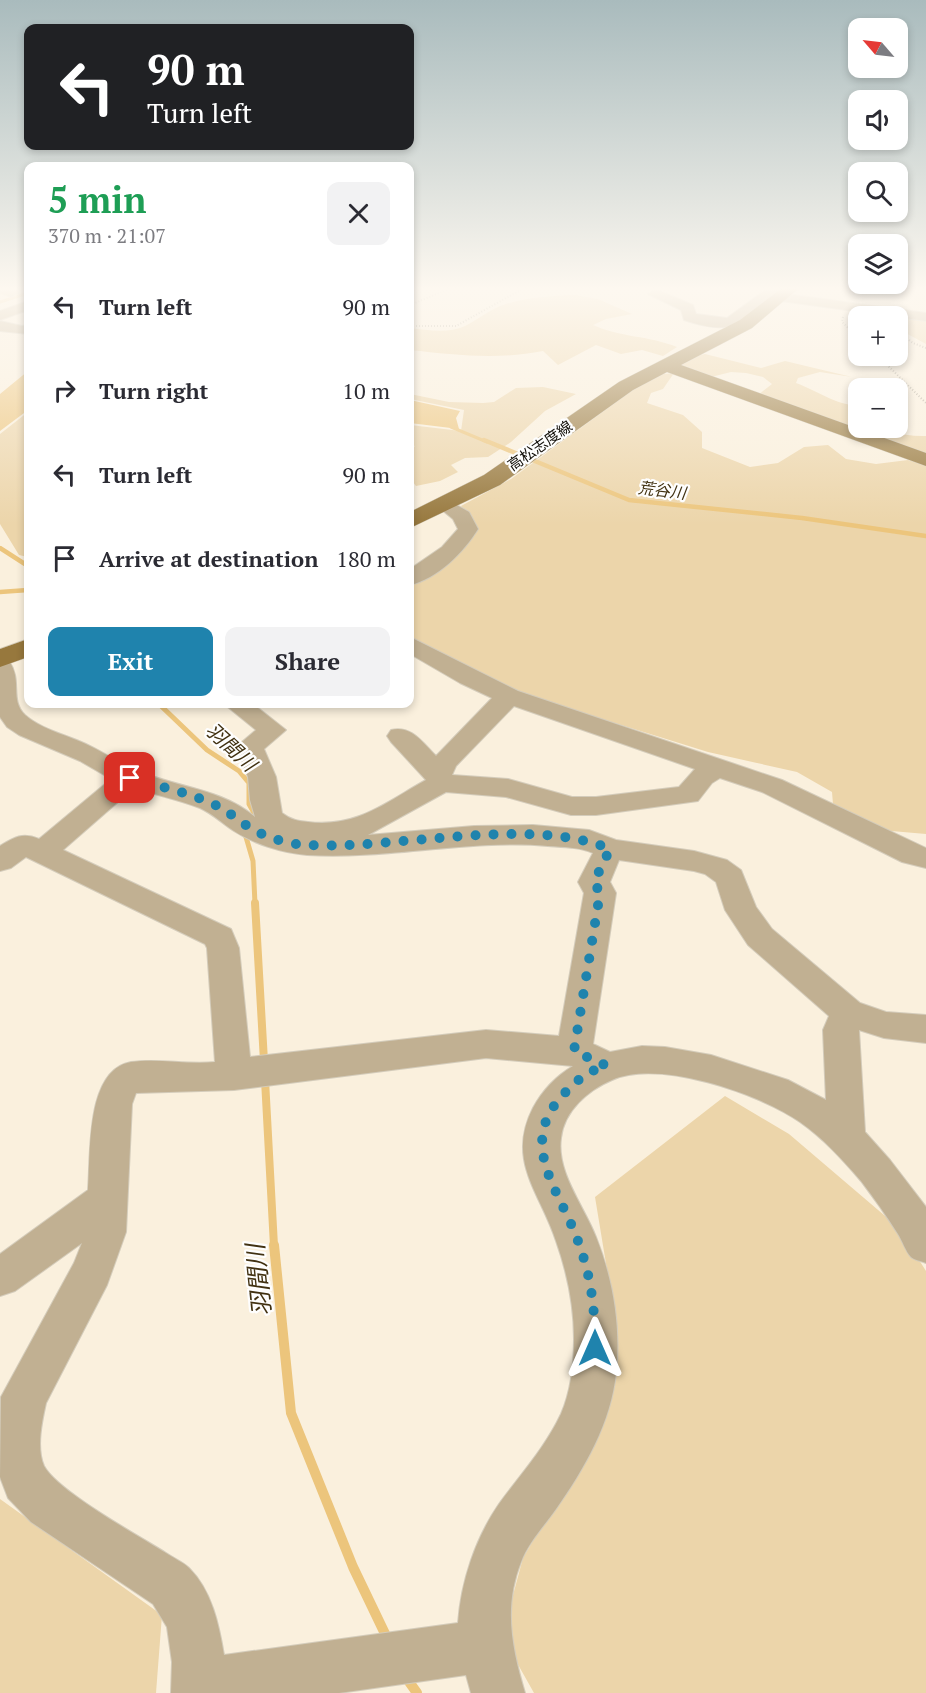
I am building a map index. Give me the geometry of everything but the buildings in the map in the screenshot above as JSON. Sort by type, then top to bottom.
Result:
[{"type":"main road","name":"高松志度線","points":[[414,519],[492,480],[626,386],[665,367]]},
{"type":"main road","points":[[670,367],[926,460]]},
{"type":"main road","points":[[0,659],[24,649]]},
{"type":"street","points":[[414,575],[460,543],[468,529],[462,516],[446,505]]},
{"type":"street","points":[[414,646],[469,678],[509,696],[720,766],[772,786],[913,855],[926,858]]},
{"type":"street","points":[[0,666],[5,678],[3,702],[16,722],[90,755],[130,778],[210,802],[271,830],[281,841],[306,845],[378,845],[474,836],[533,835],[589,840],[610,849],[694,861],[716,867],[730,877],[741,910],[760,937],[848,1012],[884,1025],[926,1029]]},
{"type":"street","points":[[271,830],[328,834],[351,831],[371,823],[439,779],[445,762],[509,696]]},
{"type":"street","points":[[243,708],[273,730],[250,747],[262,777],[264,800],[271,830]]},
{"type":"street","points":[[400,736],[439,779],[508,788],[571,806],[596,806],[688,795],[702,777],[720,766]]},
{"type":"street","points":[[42,853],[84,814],[130,778]]},
{"type":"street","points":[[0,861],[24,844],[219,937],[255,1072]]},
{"type":"street","points":[[610,849],[594,882],[600,893],[591,1058],[575,1081],[555,1103],[544,1125],[541,1154],[579,1244],[595,1302],[595,1348],[590,1398],[574,1439],[550,1480],[515,1523],[498,1558],[485,1601],[492,1670],[397,1659],[198,1689],[199,1662],[192,1620],[171,1586],[48,1505],[25,1481],[18,1456],[18,1423],[24,1397],[92,1271],[106,1232],[113,1104],[122,1084],[131,1077],[255,1072],[486,1044],[591,1058],[667,1061],[726,1074],[779,1091],[816,1112],[846,1140],[879,1177],[926,1244]]},
{"type":"street","points":[[846,1140],[841,1030],[848,1012]]},
{"type":"street","points":[[0,1277],[41,1250],[109,1197]]},
{"type":"path","points":[[889,367],[926,403]]},
{"type":"shaded area","points":[[684,367],[810,367],[852,377],[820,372],[798,378],[796,383],[848,405],[848,427],[758,395],[772,384],[763,377],[731,372],[711,377]]},
{"type":"shaded area","points":[[674,373],[663,389],[651,393],[647,403],[683,415],[702,432],[702,448],[750,467],[778,463],[804,447],[828,445],[846,459],[876,464],[908,460],[926,465],[926,834],[880,830],[833,804],[832,792],[797,772],[708,752],[512,691],[414,640],[414,583],[475,535],[472,521],[461,506],[511,479],[653,375]]},
{"type":"shaded area","points":[[24,374],[24,413],[0,431],[0,394]]},
{"type":"shaded area","points":[[543,387],[576,394],[545,411],[511,442],[488,457],[465,458],[451,465],[458,472],[440,481],[416,486],[414,483],[414,425],[461,431],[464,410],[414,400],[414,395],[449,402],[483,403],[494,402],[516,388]]},
{"type":"shaded area","points":[[414,401],[460,411],[456,418],[459,429],[414,423]]},
{"type":"shaded area","points":[[24,415],[24,556],[19,555],[0,524],[0,434]]},
{"type":"shaded area","points":[[908,435],[926,436],[926,455],[878,438],[908,438]]},
{"type":"shaded area","points":[[725,1096],[789,1134],[898,1227],[926,1271],[926,1693],[534,1693],[502,1636],[523,1558],[609,1410],[613,1306],[595,1197]]},
{"type":"shaded area","points":[[0,1499],[162,1615],[156,1693],[0,1693]]},
{"type":"waterway","name":"荒谷川","points":[[451,427],[487,442]]},
{"type":"waterway","name":"荒谷川","points":[[484,440],[629,500],[802,518],[926,536]]},
{"type":"waterway","name":"羽間川","points":[[0,548],[24,563]]},
{"type":"waterway","points":[[0,592],[24,590]]},
{"type":"waterway","name":"羽間川","points":[[163,708],[207,750],[239,771],[249,783],[249,804],[259,822]]},
{"type":"waterway","name":"羽間川","points":[[246,837],[253,861],[255,904]]},
{"type":"waterway","name":"羽間川","points":[[255,903],[264,1061]]},
{"type":"waterway","name":"羽間川","points":[[265,1080],[274,1246]]},
{"type":"waterway","name":"羽間川","points":[[274,1245],[291,1413],[353,1567],[388,1640]]},
{"type":"waterway","name":"羽間川","points":[[405,1676],[417,1693]]},
{"type":"route","points":[[130,778],[210,802],[232,813],[243,824],[265,835],[281,841],[306,845],[378,845],[474,836],[533,835],[589,840],[610,849],[594,882],[600,893],[574,1051],[607,1066],[597,1068],[575,1081],[555,1103],[544,1125],[541,1154],[579,1244],[595,1302],[595,1348]]}]
